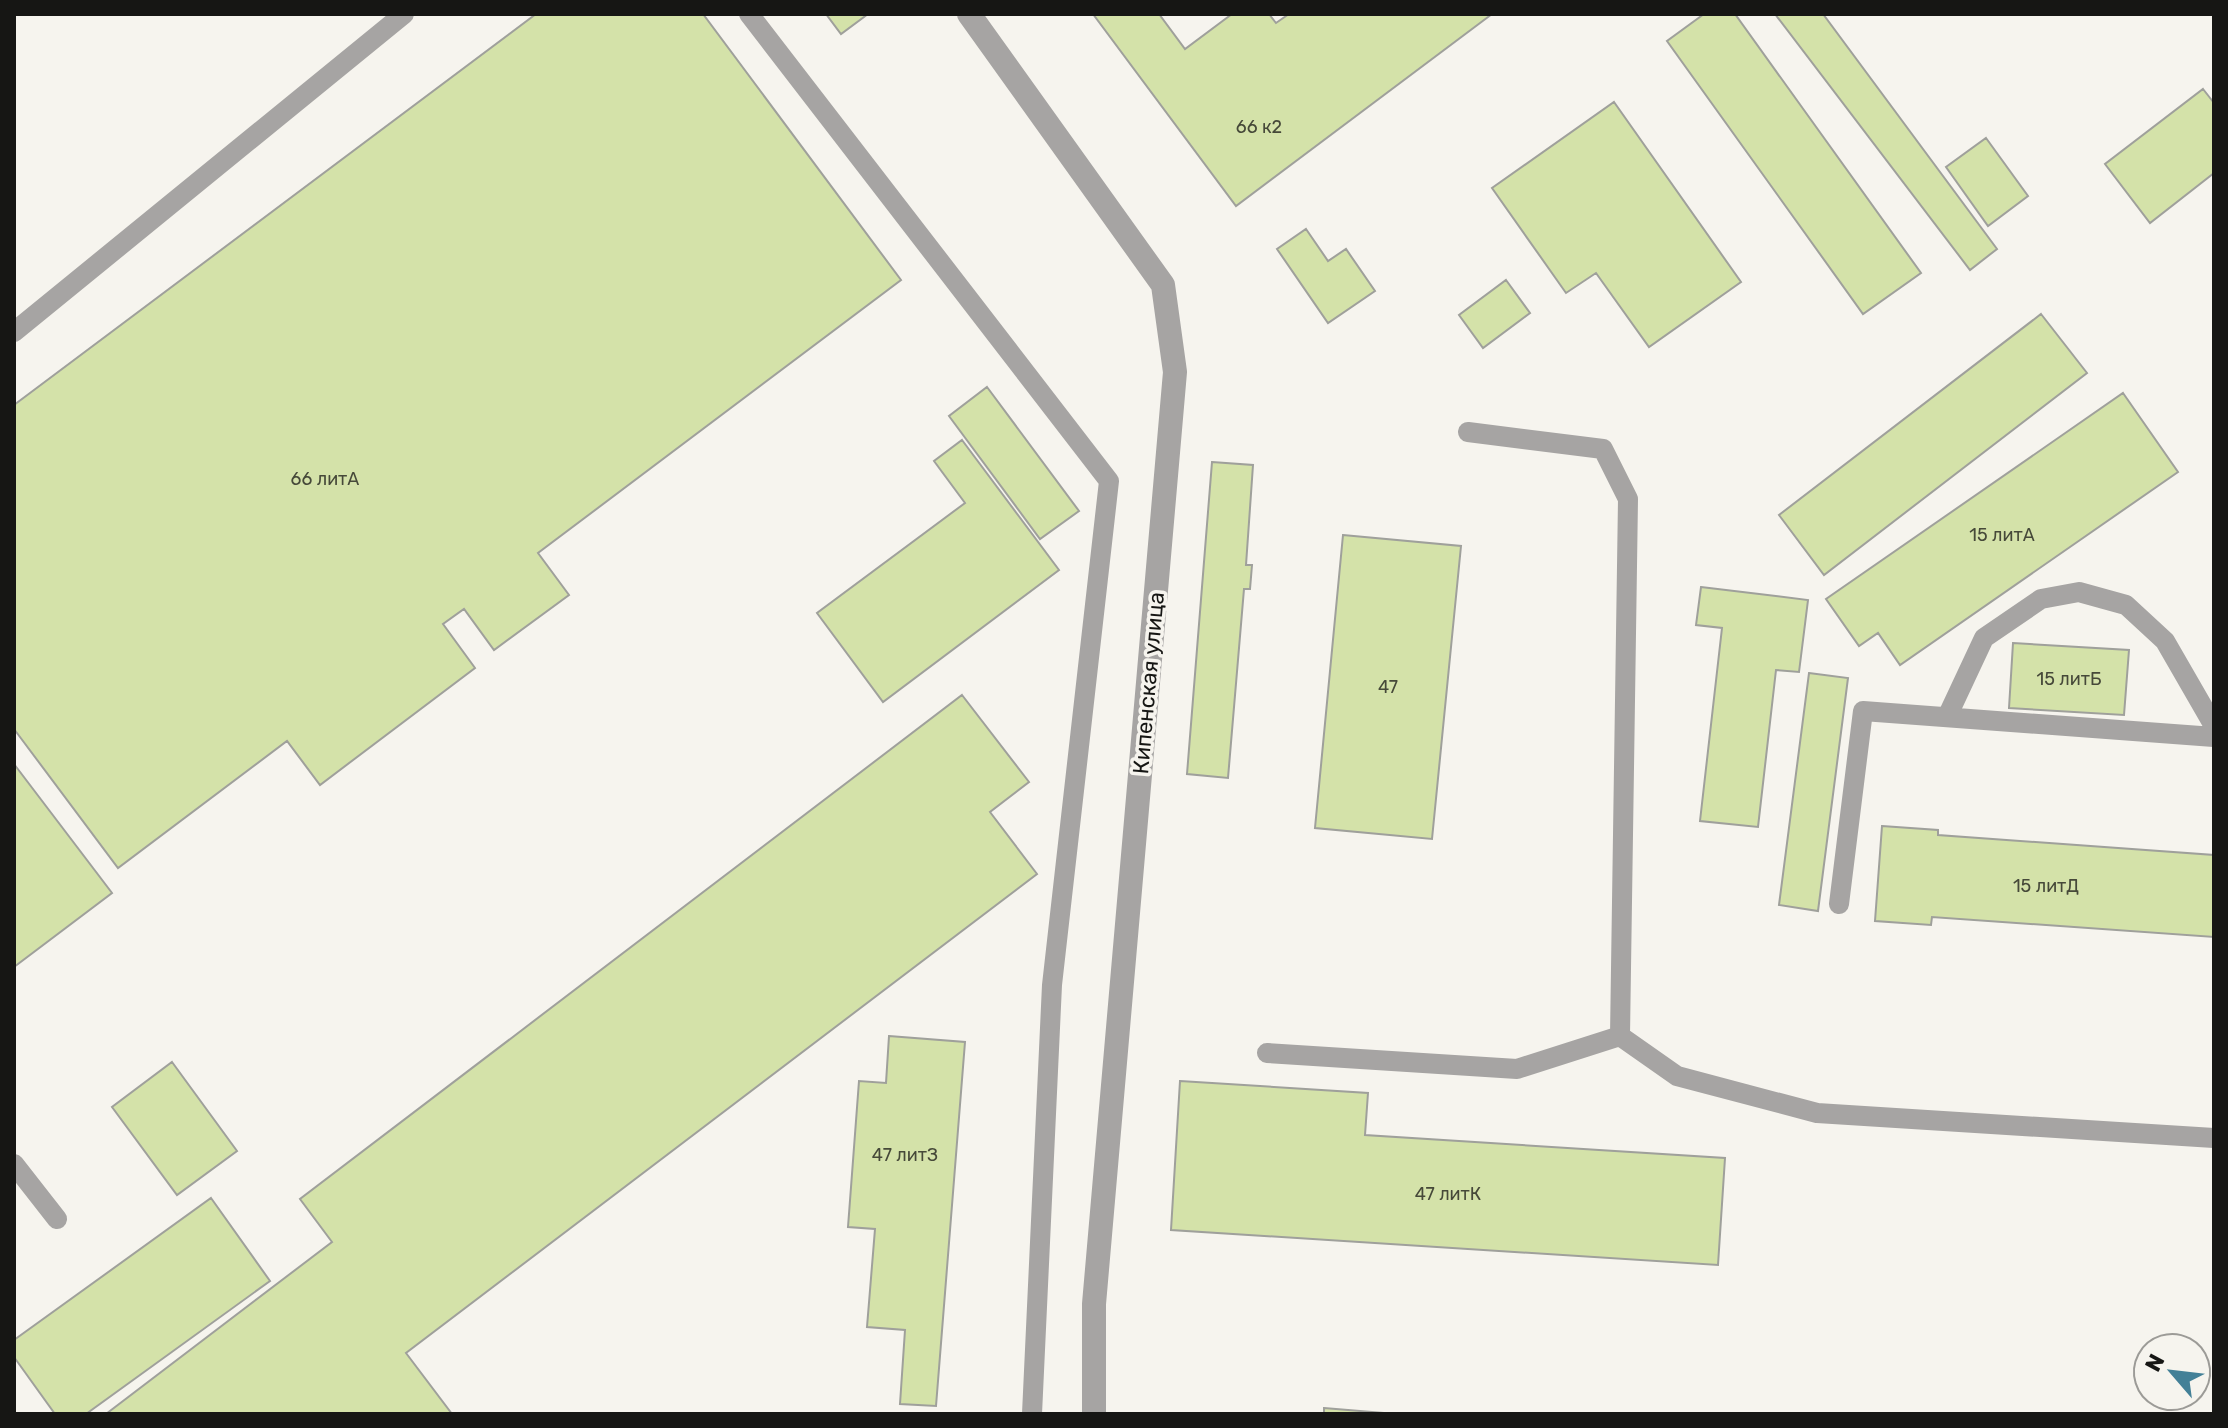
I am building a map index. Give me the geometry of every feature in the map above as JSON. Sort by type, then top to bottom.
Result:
[{"type":"street","name":"Кипенская улица","points":[[969,14],[1163,285],[1175,372],[1094,1304],[1094,1414]]},
{"type":"lane","points":[[14,332],[404,14]]},
{"type":"lane","points":[[749,14],[1109,481],[1052,985],[1032,1414]]},
{"type":"lane","points":[[1468,432],[1603,449],[1628,499],[1620,1036]]},
{"type":"lane","points":[[1947,717],[1984,638],[2041,599],[2079,592],[2126,605],[2165,641],[2214,726]]},
{"type":"lane","points":[[1839,904],[1863,711],[2214,737]]},
{"type":"lane","points":[[1267,1053],[1517,1069],[1620,1036]]},
{"type":"lane","points":[[1620,1036],[1677,1076],[1817,1113],[2214,1138]]},
{"type":"lane","points":[[14,1164],[57,1219]]},
{"type":"building","points":[[536,14],[703,14],[901,280],[538,553],[569,595],[494,650],[464,609],[443,624],[475,668],[320,785],[287,741],[118,868],[14,729],[14,405]]},
{"type":"building","points":[[826,14],[868,14],[841,34]]},
{"type":"building","points":[[1093,14],[1159,14],[1185,49],[1232,14],[1269,14],[1276,23],[1289,14],[1492,14],[1236,206]]},
{"type":"building","points":[[1704,14],[1735,14],[1921,273],[1863,314],[1667,41]]},
{"type":"building","points":[[1775,14],[1823,14],[1997,249],[1970,270]]},
{"type":"building","points":[[2203,89],[2214,103],[2214,173],[2150,223],[2105,164]]},
{"type":"building","points":[[1614,102],[1741,282],[1649,347],[1596,273],[1566,293],[1492,188]]},
{"type":"building","points":[[1986,138],[2028,196],[1988,226],[1946,167]]},
{"type":"building","points":[[1306,229],[1328,261],[1346,249],[1375,291],[1328,323],[1277,249]]},
{"type":"building","points":[[1506,280],[1530,313],[1483,348],[1459,315]]},
{"type":"building","points":[[2041,314],[2087,373],[1824,575],[1779,515]]},
{"type":"building","points":[[987,387],[1079,511],[1040,539],[949,416]]},
{"type":"building","points":[[2123,393],[2178,472],[1900,665],[1878,633],[1859,646],[1826,599]]},
{"type":"building","points":[[962,440],[1059,570],[883,702],[817,613],[965,503],[934,461]]},
{"type":"building","points":[[1212,462],[1253,465],[1246,565],[1252,565],[1250,589],[1244,589],[1228,778],[1187,774]]},
{"type":"building","points":[[1343,535],[1461,546],[1432,839],[1315,828]]},
{"type":"building","points":[[1701,587],[1808,600],[1799,672],[1776,670],[1758,827],[1700,821],[1722,628],[1696,625]]},
{"type":"building","points":[[2013,643],[2129,650],[2124,715],[2009,708]]},
{"type":"building","points":[[1809,673],[1848,678],[1818,911],[1779,905]]},
{"type":"building","points":[[962,695],[1029,782],[990,812],[1037,874],[406,1353],[452,1414],[106,1414],[332,1242],[300,1199]]},
{"type":"building","points":[[14,764],[112,893],[14,967]]},
{"type":"building","points":[[1882,826],[1938,830],[1938,835],[2214,855],[2214,937],[1932,917],[1931,925],[1875,921]]},
{"type":"building","points":[[889,1036],[965,1042],[936,1406],[900,1404],[905,1330],[867,1327],[875,1229],[848,1227],[859,1081],[886,1083]]},
{"type":"building","points":[[172,1062],[237,1151],[177,1195],[112,1107]]},
{"type":"building","points":[[1180,1081],[1368,1093],[1365,1135],[1725,1158],[1718,1265],[1171,1230]]},
{"type":"building","points":[[211,1198],[270,1281],[86,1414],[55,1414],[14,1357],[14,1340]]},
{"type":"building","points":[[1324,1408],[1396,1414],[1324,1414]]}]
